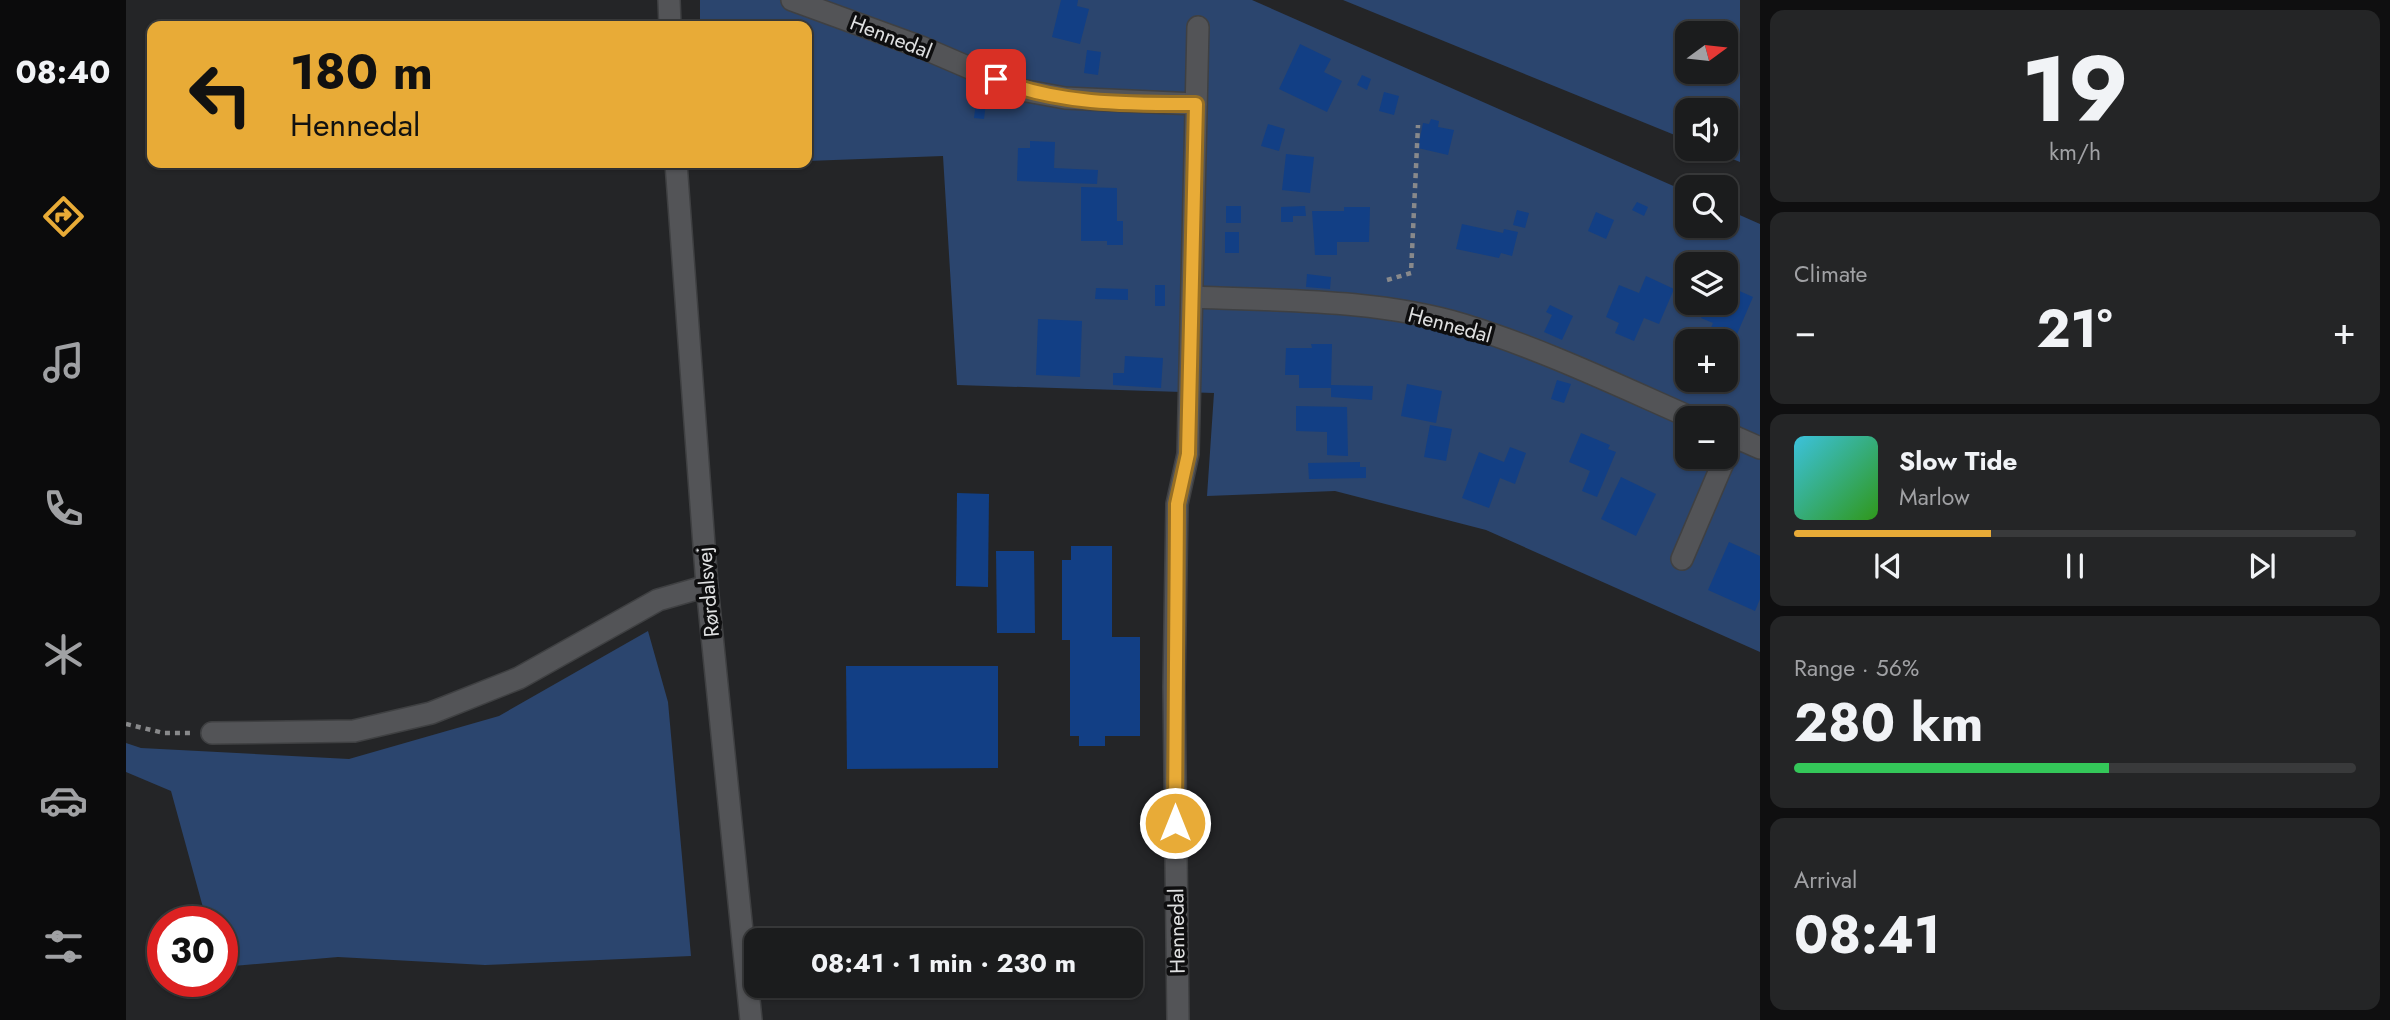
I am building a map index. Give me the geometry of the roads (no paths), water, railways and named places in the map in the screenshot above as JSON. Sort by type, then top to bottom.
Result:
[{"type":"street","points":[[669,0],[670,21]]},
{"type":"street","name":"Hennedal","points":[[792,0],[921,47],[1021,90],[1065,98],[1196,104]]},
{"type":"street","name":"Hennedal","points":[[1178,1020],[1174,701],[1177,504],[1188,454],[1198,27]]},
{"type":"street","name":"Rørdalsvej","points":[[677,168],[707,586],[751,1020]]},
{"type":"street","name":"Hennedal","points":[[1193,297],[1329,303],[1393,310],[1462,325],[1552,357],[1675,411]]},
{"type":"street","points":[[1738,438],[1760,448]]},
{"type":"street","points":[[1682,559],[1717,469]]},
{"type":"street","points":[[212,733],[354,731],[431,713],[519,678],[658,600],[707,586]]}]
